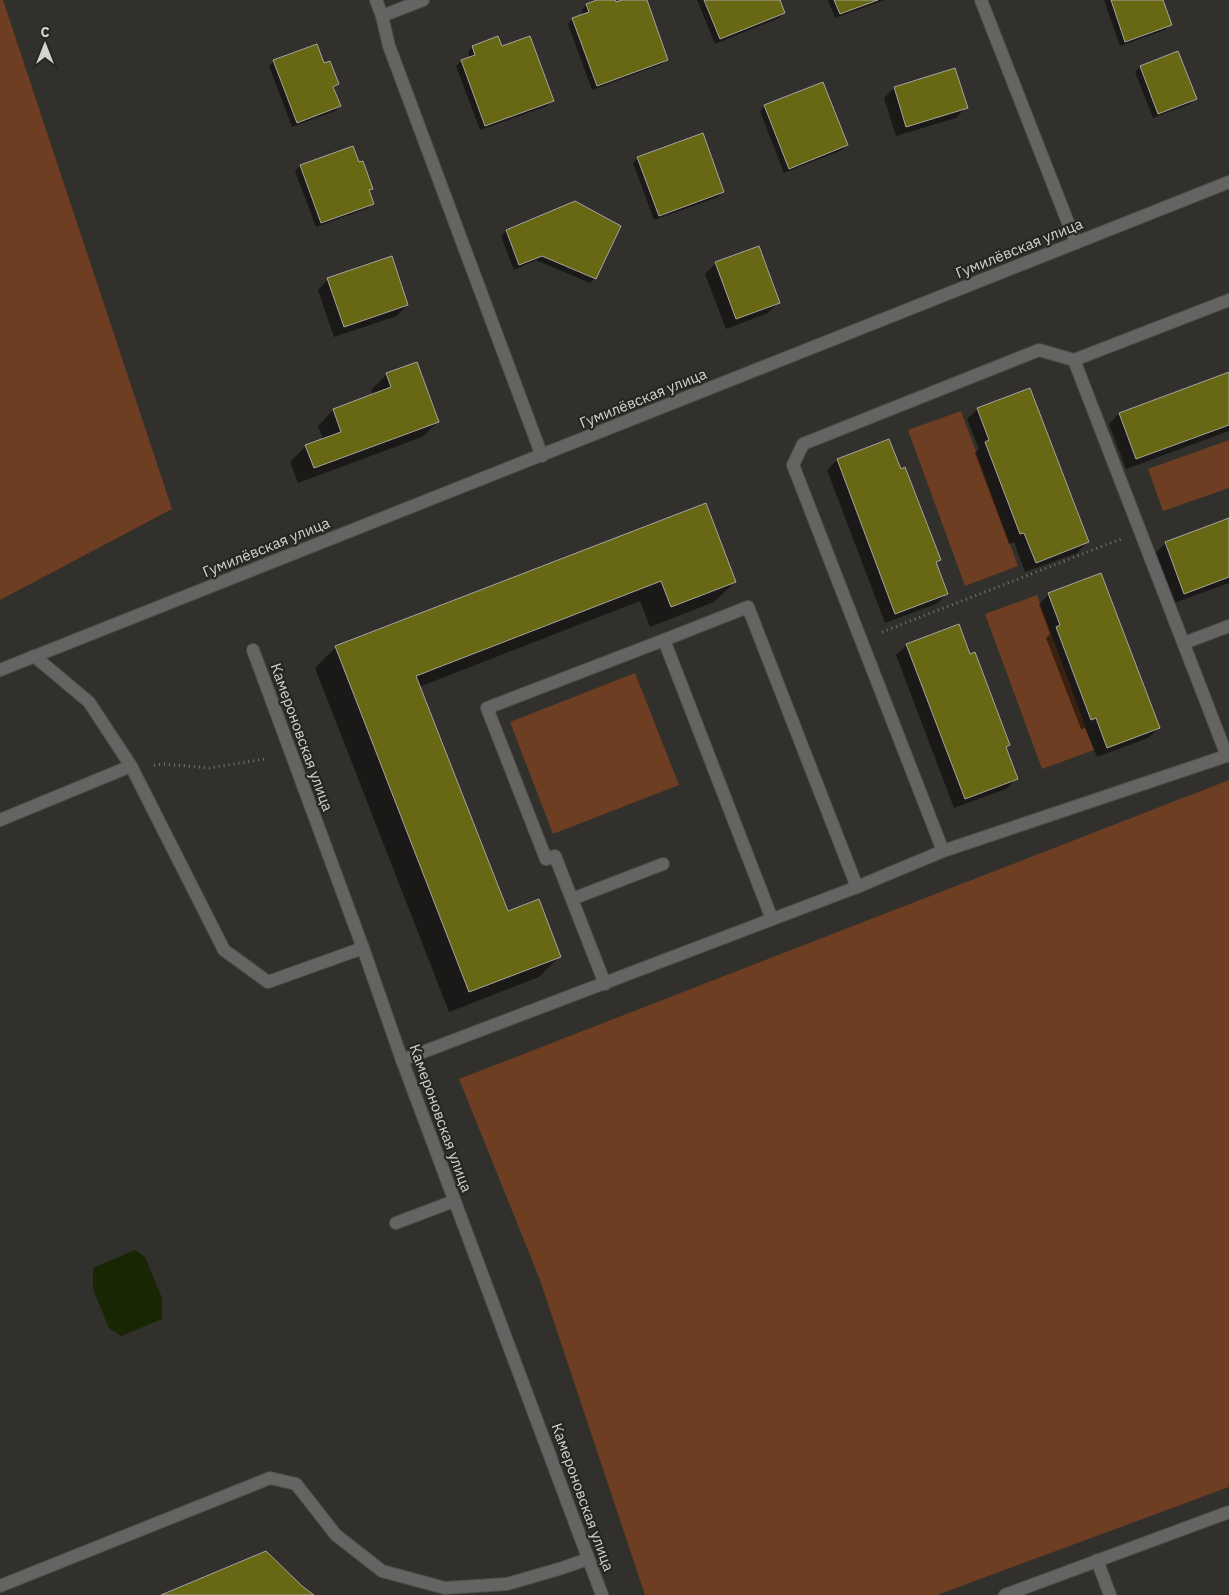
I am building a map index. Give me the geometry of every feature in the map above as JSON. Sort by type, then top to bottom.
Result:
[{"type":"street","points":[[376,0],[389,46],[542,456]]},
{"type":"street","points":[[382,16],[423,0]]},
{"type":"street","points":[[981,0],[1076,243]]},
{"type":"street","name":"Гумилёвская улица","points":[[0,670],[1229,182]]},
{"type":"street","points":[[942,851],[792,465],[803,444],[1039,350],[1074,360],[1229,300]]},
{"type":"street","points":[[402,1060],[857,887],[942,851],[1228,756],[1074,360]]},
{"type":"street","points":[[605,984],[555,856],[546,859],[487,708],[748,607],[857,887]]},
{"type":"street","points":[[1184,643],[1229,626]]},
{"type":"street","points":[[664,640],[772,919]]},
{"type":"street","name":"Камероновская улица","points":[[253,650],[454,1201],[602,1595]]},
{"type":"street","points":[[34,656],[89,702],[131,766],[224,950],[268,982],[363,948]]},
{"type":"street","points":[[0,820],[131,766]]},
{"type":"street","points":[[572,899],[662,864]]},
{"type":"street","points":[[396,1222],[454,1201]]},
{"type":"street","points":[[0,1586],[270,1478],[296,1484],[336,1535],[382,1571],[445,1588],[507,1584],[588,1559]]},
{"type":"street","points":[[1005,1595],[1229,1512]]},
{"type":"street","points":[[1097,1560],[1110,1595]]},
{"type":"path","points":[[860,640],[1140,532]]},
{"type":"path","points":[[131,766],[164,764],[209,768],[265,758]]},
{"type":"shaded area","points":[[0,0],[3,0],[172,509],[0,600]]},
{"type":"shaded area","points":[[961,411],[1018,566],[965,586],[908,430]]},
{"type":"shaded area","points":[[1229,440],[1229,488],[1163,511],[1148,469]]},
{"type":"shaded area","points":[[1037,595],[1094,750],[1042,769],[985,614]]},
{"type":"shaded area","points":[[635,673],[679,785],[553,834],[510,722]]},
{"type":"shaded area","points":[[1229,780],[1229,1487],[937,1595],[645,1595],[540,1280],[459,1079]]},
{"type":"shaded area","points":[[135,1250],[145,1257],[162,1298],[162,1319],[121,1336],[109,1328],[93,1289],[93,1268]]},
{"type":"building","points":[[597,0],[615,0],[616,2],[622,0],[647,0],[668,60],[597,86],[572,18],[589,12],[586,4]]},
{"type":"building","points":[[704,0],[780,0],[785,13],[720,39]]},
{"type":"building","points":[[834,0],[878,0],[840,14]]},
{"type":"building","points":[[1111,0],[1163,0],[1172,25],[1125,42]]},
{"type":"building","points":[[498,36],[502,46],[530,36],[554,101],[485,126],[461,60],[475,55],[472,46]]},
{"type":"building","points":[[317,44],[324,63],[330,61],[339,84],[333,87],[341,106],[297,123],[273,60]]},
{"type":"building","points":[[1178,51],[1197,99],[1158,114],[1140,66]]},
{"type":"building","points":[[955,68],[968,108],[906,127],[894,87]]},
{"type":"building","points":[[823,82],[848,145],[789,169],[764,105]]},
{"type":"building","points":[[703,133],[724,192],[659,216],[637,157]]},
{"type":"building","points":[[353,146],[359,162],[363,161],[373,189],[369,190],[374,204],[321,223],[300,165]]},
{"type":"building","points":[[575,201],[621,226],[596,279],[542,256],[519,265],[506,230]]},
{"type":"building","points":[[759,246],[780,303],[736,319],[715,262]]},
{"type":"building","points":[[392,256],[408,305],[344,327],[327,278]]},
{"type":"building","points":[[417,362],[439,422],[314,468],[305,445],[341,432],[333,409],[391,387],[386,373]]},
{"type":"building","points":[[1229,372],[1229,425],[1136,459],[1119,413]]},
{"type":"building","points":[[1030,388],[1089,542],[1036,563],[1024,533],[1020,534],[985,442],[989,440],[977,408]]},
{"type":"building","points":[[889,439],[901,469],[905,467],[941,560],[936,562],[948,594],[895,614],[837,459]]},
{"type":"building","points":[[706,503],[736,582],[671,607],[661,581],[416,676],[508,911],[539,899],[561,957],[469,992],[335,646]]},
{"type":"building","points":[[1229,518],[1229,577],[1184,594],[1165,542]]},
{"type":"building","points":[[1101,573],[1160,728],[1107,748],[1096,718],[1091,720],[1056,627],[1060,625],[1048,593]]},
{"type":"building","points":[[959,624],[970,654],[975,652],[1010,745],[1006,747],[1018,779],[965,799],[906,644]]},
{"type":"building","points":[[266,1551],[314,1595],[161,1595]]}]
